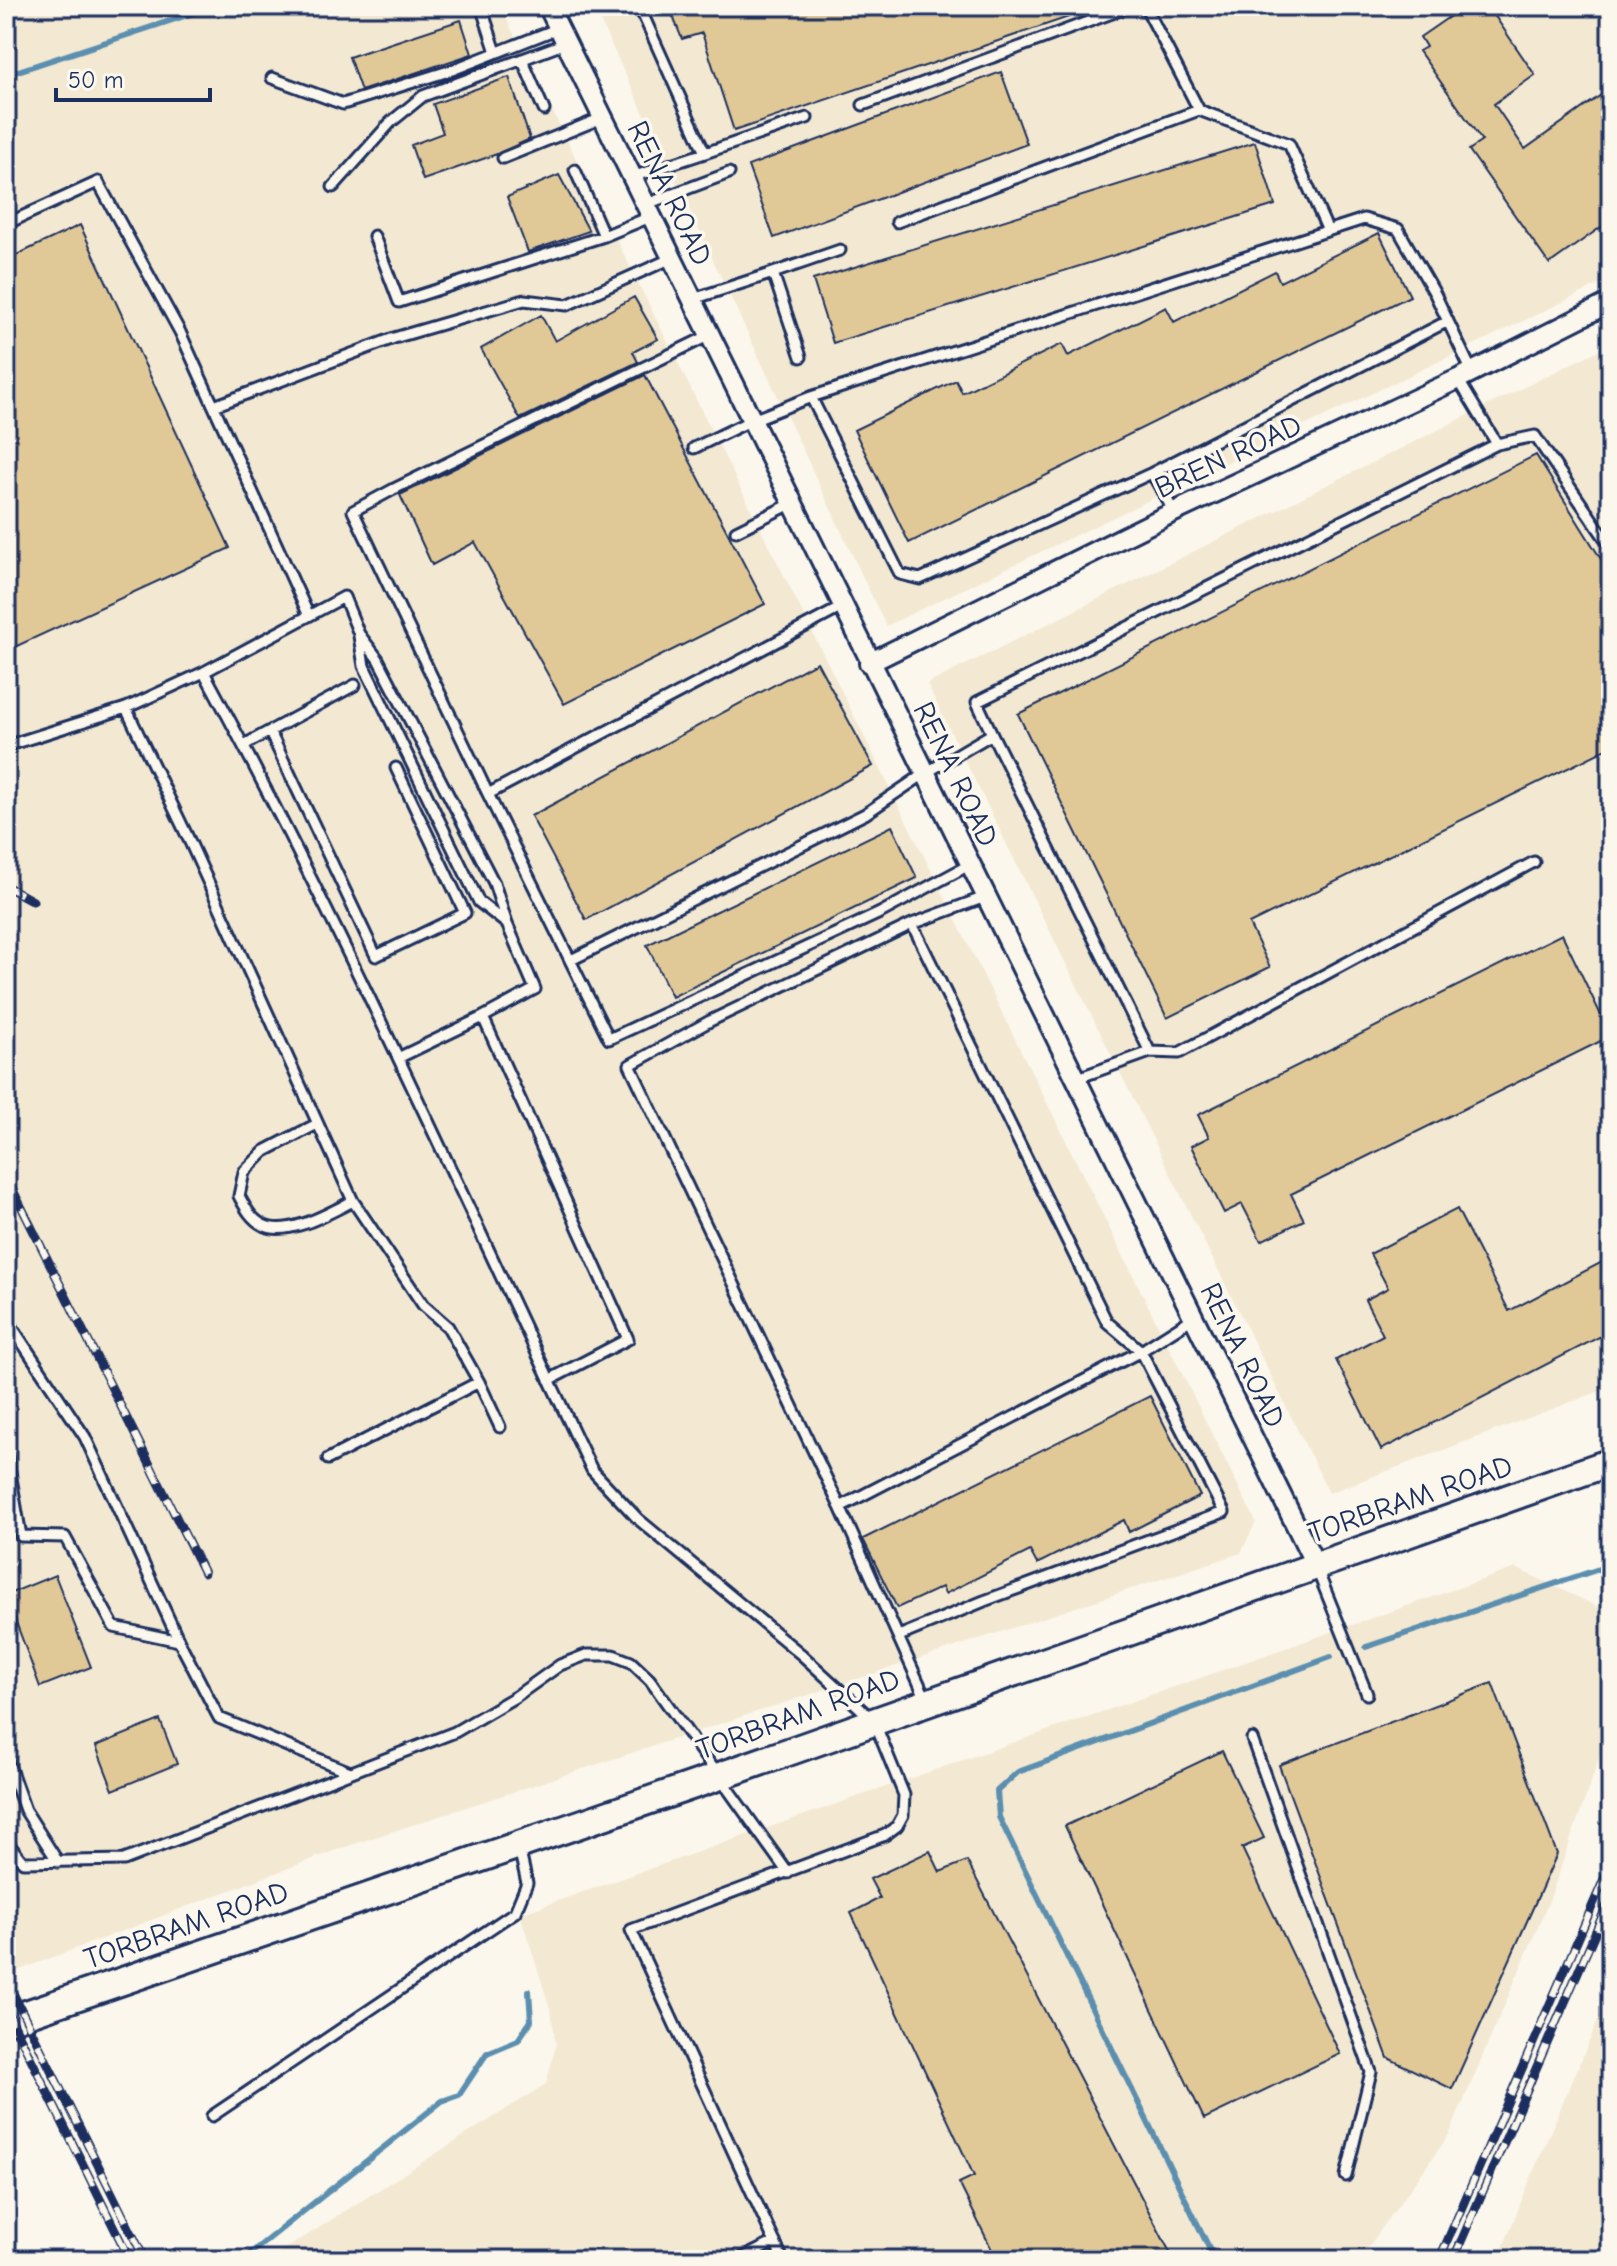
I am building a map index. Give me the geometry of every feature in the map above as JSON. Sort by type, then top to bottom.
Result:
[{"type":"main road","name":"TORBRAM ROAD","points":[[6,2021],[720,1776],[1611,1462]]},
{"type":"street","name":"RENA ROAD","points":[[548,6],[690,300],[1316,1566]]},
{"type":"street","name":"BREN ROAD","points":[[869,663],[1174,512],[1465,376],[1611,302]]},
{"type":"lane","points":[[481,6],[496,52]]},
{"type":"lane","points":[[639,6],[705,153]]},
{"type":"lane","points":[[863,105],[1131,6]]},
{"type":"lane","points":[[1145,6],[1199,110]]},
{"type":"lane","points":[[272,78],[343,104],[452,70],[496,52],[562,36]]},
{"type":"lane","points":[[333,187],[391,122],[423,96],[522,59],[562,36]]},
{"type":"lane","points":[[522,59],[544,110]]},
{"type":"lane","points":[[897,222],[1199,110],[1289,144],[1328,231]]},
{"type":"lane","points":[[503,158],[602,118]]},
{"type":"lane","points":[[632,177],[807,118]]},
{"type":"lane","points":[[575,170],[604,236]]},
{"type":"lane","points":[[374,236],[399,302],[604,236],[647,211],[729,173]]},
{"type":"lane","points":[[6,224],[98,182],[180,332],[309,616]]},
{"type":"lane","points":[[694,448],[811,397],[1364,219],[1398,229],[1448,321],[1465,376],[1497,444]]},
{"type":"lane","points":[[690,300],[840,250]]},
{"type":"lane","points":[[214,406],[394,338],[524,300],[567,305],[670,259]]},
{"type":"lane","points":[[773,273],[801,357]]},
{"type":"lane","points":[[811,397],[900,574],[920,579],[1152,473],[1448,321]]},
{"type":"lane","points":[[708,336],[353,511],[488,794],[609,1039],[880,913],[969,865]]},
{"type":"lane","points":[[1150,1052],[977,702],[1497,444],[1535,436],[1611,547]]},
{"type":"lane","points":[[1152,473],[1174,512]]},
{"type":"lane","points":[[736,531],[791,504]]},
{"type":"lane","points":[[6,746],[126,708],[204,672],[344,597],[359,634],[364,666],[479,902],[507,924]]},
{"type":"lane","points":[[488,794],[842,607]]},
{"type":"lane","points":[[359,634],[378,659],[494,883],[507,924],[535,989],[400,1057]]},
{"type":"lane","points":[[204,672],[244,745],[400,1057],[592,1470],[617,1498],[704,1575],[802,1655],[874,1721],[904,1795],[903,1815],[897,1826],[885,1835],[631,1930],[783,2260]]},
{"type":"lane","points":[[244,745],[355,685]]},
{"type":"lane","points":[[126,708],[353,1201],[423,1305],[448,1327],[500,1427]]},
{"type":"lane","points":[[270,732],[376,956],[465,913],[396,768]]},
{"type":"lane","points":[[571,960],[865,814],[992,734]]},
{"type":"lane","points":[[1075,1079],[1150,1052],[1179,1053],[1534,862]]},
{"type":"lane","points":[[928,1702],[840,1507],[630,1065],[710,1021],[912,924],[985,897]]},
{"type":"lane","points":[[899,1636],[984,1601],[1224,1512],[1141,1351],[1107,1322],[912,924]]},
{"type":"lane","points":[[483,1017],[628,1339],[549,1380]]},
{"type":"lane","points":[[317,1124],[265,1151],[244,1172],[239,1196],[250,1215],[265,1227],[290,1228],[353,1201]]},
{"type":"lane","points":[[6,1318],[85,1437],[179,1641],[219,1718],[350,1772]]},
{"type":"lane","points":[[840,1507],[1141,1351],[1193,1318]]},
{"type":"lane","points":[[328,1459],[479,1382]]},
{"type":"lane","points":[[6,1449],[21,1536],[65,1537],[114,1627],[179,1641]]},
{"type":"lane","points":[[1316,1566],[1367,1694]]},
{"type":"lane","points":[[6,1841],[23,1862],[124,1860],[455,1732],[515,1697],[560,1665],[586,1655],[613,1655],[631,1662],[650,1680],[788,1873]]},
{"type":"lane","points":[[1252,1739],[1371,2072],[1346,2176]]},
{"type":"lane","points":[[6,1757],[25,1810],[58,1862]]},
{"type":"lane","points":[[212,2116],[515,1912],[527,1883],[518,1844]]},
{"type":"lane","points":[[738,2260],[775,2242]]},
{"type":"shaded area","points":[[6,6],[500,6],[1256,1522],[1241,1553],[339,1849],[6,1975]]},
{"type":"shaded area","points":[[593,6],[1611,6],[1611,279],[886,626]]},
{"type":"shaded area","points":[[1611,344],[1611,1387],[1329,1493],[927,684]]},
{"type":"shaded area","points":[[1516,1568],[1609,1612],[1611,1725],[1549,1901],[1449,2135],[1359,2260],[268,2260],[546,2084],[556,2045],[551,2011],[520,1914]]},
{"type":"shaded area","points":[[1611,1990],[1611,2260],[1498,2260],[1529,2182]]},
{"type":"building","points":[[669,6],[1092,6],[1092,9],[734,131],[702,33],[682,39]]},
{"type":"building","points":[[1465,6],[1488,6],[1535,75],[1494,104],[1525,149],[1611,88],[1611,220],[1549,264],[1469,150],[1482,141],[1419,51],[1426,47],[1420,37]]},
{"type":"building","points":[[461,20],[472,54],[361,91],[349,57]]},
{"type":"building","points":[[1001,72],[1027,144],[774,238],[748,166]]},
{"type":"building","points":[[509,77],[530,139],[423,180],[411,145],[443,133],[433,104]]},
{"type":"building","points":[[1255,142],[1275,205],[833,343],[813,280]]},
{"type":"building","points":[[559,175],[589,231],[528,252],[507,197]]},
{"type":"building","points":[[80,225],[230,548],[6,651],[6,260]]},
{"type":"building","points":[[1379,233],[1410,296],[909,543],[854,430],[956,380],[962,393],[1062,344],[1068,356],[1166,307],[1174,322],[1275,271],[1280,282]]},
{"type":"building","points":[[634,297],[658,339],[633,352],[638,362],[520,419],[481,349],[541,315],[555,341]]},
{"type":"building","points":[[645,375],[765,604],[564,704],[475,542],[432,565],[400,495]]},
{"type":"building","points":[[1536,455],[1611,575],[1611,747],[1249,924],[1270,967],[1167,1018],[1018,714]]},
{"type":"building","points":[[817,662],[873,766],[586,920],[531,816]]},
{"type":"building","points":[[892,826],[917,878],[672,997],[647,945]]},
{"type":"building","points":[[1562,934],[1611,1036],[1291,1194],[1304,1220],[1261,1241],[1242,1204],[1224,1213],[1191,1146],[1209,1137],[1198,1115]]},
{"type":"building","points":[[1457,1209],[1509,1311],[1604,1261],[1611,1275],[1611,1331],[1381,1450],[1336,1360],[1383,1335],[1365,1300],[1388,1288],[1370,1254]]},
{"type":"building","points":[[1150,1396],[1200,1496],[1129,1532],[1124,1520],[1037,1564],[1030,1551],[945,1594],[942,1587],[897,1608],[863,1539]]},
{"type":"building","points":[[55,1575],[91,1667],[40,1687],[6,1595]]},
{"type":"building","points":[[1492,1683],[1557,1854],[1452,2089],[1388,2058],[1279,1765]]},
{"type":"building","points":[[160,1720],[177,1764],[113,1790],[96,1746]]},
{"type":"building","points":[[1222,1751],[1264,1838],[1242,1848],[1340,2054],[1204,2119],[1065,1826]]},
{"type":"building","points":[[930,1851],[940,1872],[967,1861],[1174,2260],[997,2260],[959,2183],[974,2176],[851,1913],[880,1898],[870,1879]]},
{"type":"waterway","points":[[6,75],[215,6]]},
{"type":"waterway","points":[[1366,1647],[1611,1565]]},
{"type":"waterway","points":[[1215,2260],[999,1817],[997,1791],[1018,1772],[1331,1657]]},
{"type":"waterway","points":[[242,2260],[442,2101],[459,2095],[487,2053],[518,2040],[531,2021],[529,1991]]},
{"type":"railway","points":[[6,886],[33,901]]},
{"type":"railway","points":[[6,1176],[204,1573]]},
{"type":"railway","points":[[1439,2260],[1611,1863]]},
{"type":"railway","points":[[1453,2260],[1611,1896]]},
{"type":"railway","points":[[6,1979],[145,2260]]},
{"type":"railway","points":[[6,2008],[130,2260]]}]
